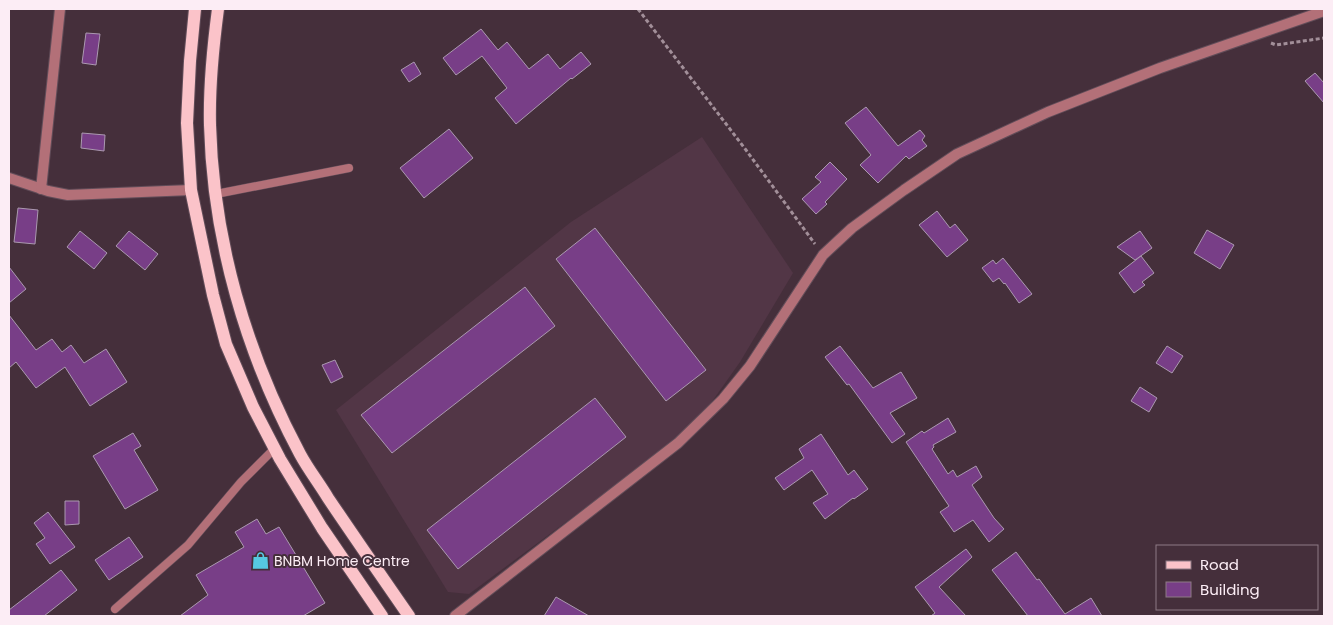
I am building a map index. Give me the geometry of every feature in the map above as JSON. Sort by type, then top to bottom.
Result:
[{"type":"main road","points":[[195,9],[187,123],[191,190],[210,286],[226,344],[274,449],[322,528],[382,616]]},
{"type":"main road","points":[[218,9],[211,66],[210,126],[222,240],[234,291],[250,341],[275,402],[300,455],[409,616]]},
{"type":"street","points":[[41,189],[60,9]]},
{"type":"street","points":[[455,616],[678,443],[723,399],[750,366],[822,255],[852,228],[904,190],[957,154],[1048,112],[1160,68],[1324,11]]},
{"type":"street","points":[[9,178],[41,189],[68,195],[191,190]]},
{"type":"lane","points":[[216,194],[349,168]]},
{"type":"lane","points":[[115,609],[188,545],[241,482],[274,449]]},
{"type":"path","points":[[638,9],[746,150],[822,255]]},
{"type":"path","points":[[1263,32],[1269,42],[1276,45],[1324,38]]},
{"type":"shaded area","points":[[702,137],[793,273],[740,362],[694,427],[469,594],[448,592],[336,410],[571,222]]},
{"type":"building","points":[[481,29],[498,50],[507,42],[529,69],[548,54],[560,69],[581,52],[591,64],[571,78],[516,124],[495,98],[507,88],[482,56],[456,75],[443,58]]},
{"type":"building","points":[[86,33],[100,34],[96,65],[82,63]]},
{"type":"building","points":[[414,62],[421,74],[409,82],[401,70]]},
{"type":"building","points":[[1315,73],[1324,83],[1324,103],[1305,81]]},
{"type":"building","points":[[866,107],[898,146],[920,130],[925,136],[922,140],[927,146],[909,159],[906,156],[878,183],[860,165],[871,155],[845,123]]},
{"type":"building","points":[[449,129],[473,158],[424,198],[400,168]]},
{"type":"building","points":[[82,133],[105,135],[104,151],[81,148]]},
{"type":"building","points":[[830,162],[847,179],[825,202],[827,204],[816,214],[802,199],[821,182],[815,177]]},
{"type":"building","points":[[18,208],[38,210],[35,244],[14,242]]},
{"type":"building","points":[[937,211],[950,228],[955,224],[968,240],[947,257],[919,225]]},
{"type":"building","points":[[595,228],[706,370],[666,401],[556,259]]},
{"type":"building","points":[[1207,230],[1234,245],[1220,269],[1194,253]]},
{"type":"building","points":[[80,231],[107,253],[94,269],[67,247]]},
{"type":"building","points":[[129,231],[158,254],[145,270],[116,246]]},
{"type":"building","points":[[1140,231],[1152,248],[1135,260],[1117,247]]},
{"type":"building","points":[[1141,256],[1154,273],[1142,282],[1145,285],[1134,293],[1119,273]]},
{"type":"building","points":[[1003,258],[1032,294],[1019,303],[1005,283],[999,278],[993,282],[982,268],[993,260],[996,264]]},
{"type":"building","points":[[9,267],[26,289],[9,303]]},
{"type":"building","points":[[525,287],[555,326],[392,453],[361,415]]},
{"type":"building","points":[[9,315],[36,350],[52,339],[62,352],[71,345],[84,363],[106,349],[127,382],[90,406],[65,367],[36,388],[16,362],[9,368]]},
{"type":"building","points":[[840,346],[873,388],[901,372],[917,398],[890,413],[905,434],[892,443],[849,384],[847,385],[825,357]]},
{"type":"building","points":[[1167,346],[1183,356],[1172,373],[1156,363]]},
{"type":"building","points":[[335,360],[343,377],[331,383],[322,365]]},
{"type":"building","points":[[1140,387],[1157,398],[1149,412],[1131,401]]},
{"type":"building","points":[[595,398],[626,437],[458,569],[427,530]]},
{"type":"building","points":[[948,418],[956,432],[933,445],[932,449],[948,474],[953,470],[957,477],[976,466],[982,477],[972,485],[994,518],[1004,529],[989,542],[973,520],[954,532],[940,512],[949,506],[906,442],[922,431],[924,433]]},
{"type":"building","points":[[133,433],[141,446],[134,450],[158,490],[125,509],[93,456]]},
{"type":"building","points":[[821,434],[848,475],[854,470],[868,489],[825,519],[813,503],[828,494],[812,470],[784,490],[775,478],[804,458],[799,449]]},
{"type":"building","points":[[65,501],[79,501],[79,524],[65,525]]},
{"type":"building","points":[[48,512],[75,547],[50,564],[36,544],[45,538],[34,523]]},
{"type":"building","name":"BNBM Home Centre","points":[[257,519],[266,534],[279,527],[325,603],[303,616],[180,616],[208,595],[196,575],[244,547],[235,532]]},
{"type":"building","points":[[129,537],[143,557],[109,580],[95,560]]},
{"type":"building","points":[[966,549],[972,557],[939,587],[966,616],[931,616],[935,613],[915,587]]},
{"type":"building","points":[[1016,552],[1065,614],[1091,598],[1102,616],[1028,616],[992,570]]},
{"type":"building","points":[[61,570],[77,590],[44,616],[9,616],[9,610]]},
{"type":"building","points":[[556,597],[589,616],[544,616]]},
{"type":"place","name":"BNBM Home Centre","points":[[260,561]]}]
